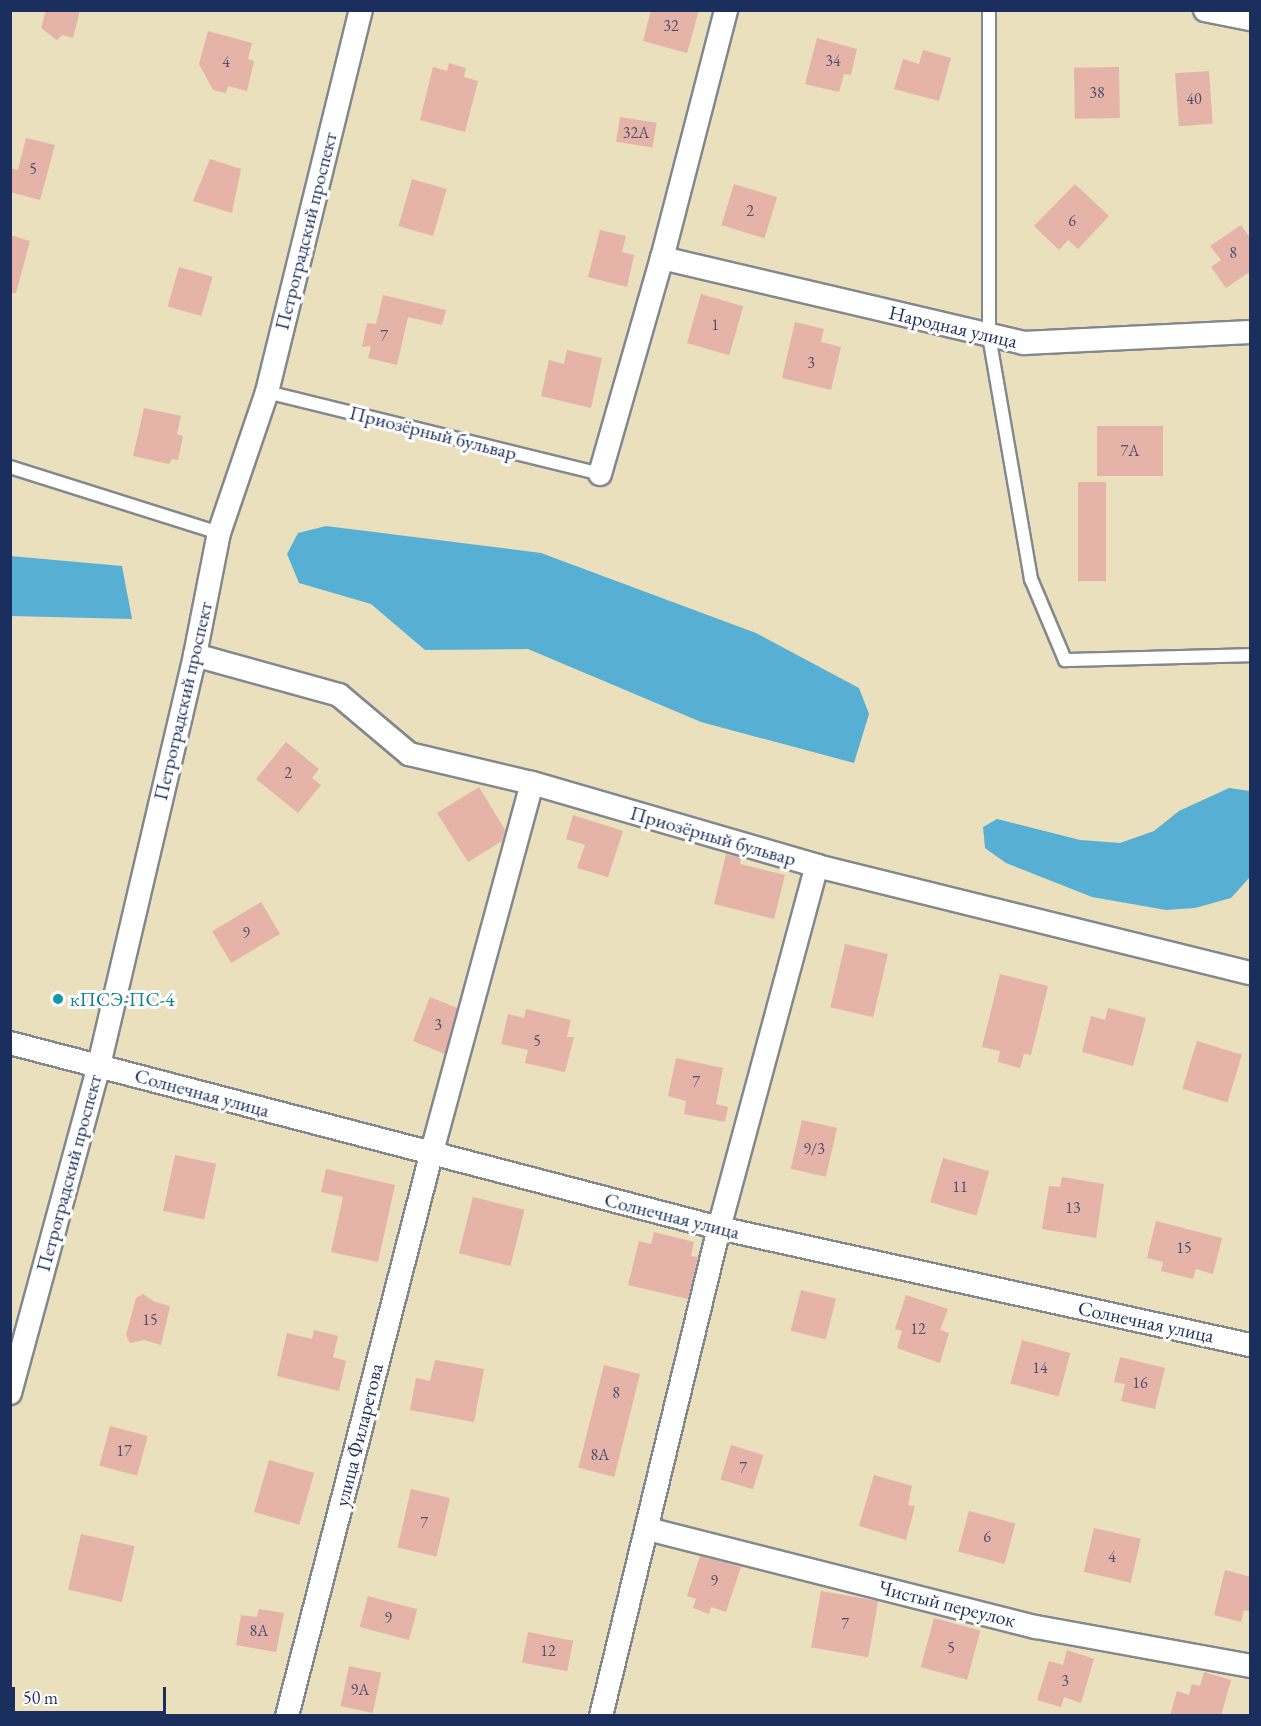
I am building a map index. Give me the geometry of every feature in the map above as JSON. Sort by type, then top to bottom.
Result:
[{"type":"street","name":"Петроградский проспект","points":[[11,1389],[99,1065],[195,656],[219,533],[267,392],[361,10]]},
{"type":"street","points":[[600,474],[662,258],[726,10]]},
{"type":"street","points":[[1205,10],[1251,19]]},
{"type":"street","name":"Народная улица","points":[[662,258],[1024,343],[1251,332]]},
{"type":"street","name":"Приозёрный бульвар","points":[[195,656],[339,694],[410,754],[532,783],[817,866],[1251,974]]},
{"type":"street","name":"улица Филаретова","points":[[287,1716],[431,1155],[532,783]]},
{"type":"street","points":[[601,1716],[720,1228],[817,866]]},
{"type":"street","name":"Солнечная улица","points":[[10,1043],[431,1155],[720,1228],[1251,1345]]},
{"type":"street","name":"Чистый переулок","points":[[648,1529],[1036,1627],[1251,1665]]},
{"type":"lane","points":[[989,10],[989,336],[1031,579],[1065,660],[1251,654]]},
{"type":"lane","name":"Приозёрный бульвар","points":[[267,392],[600,474]]},
{"type":"lane","points":[[10,467],[219,533]]},
{"type":"water","points":[[326,526],[541,553],[756,633],[859,688],[869,714],[854,763],[701,722],[528,649],[425,650],[371,604],[299,583],[287,554],[298,533]]},
{"type":"water","points":[[10,556],[122,566],[132,619],[11,616]]},
{"type":"water","points":[[1229,788],[1250,791],[1250,877],[1231,898],[1195,908],[1166,910],[1092,897],[1006,863],[985,848],[983,827],[997,819],[1080,840],[1120,843],[1154,831],[1179,811]]},
{"type":"building","points":[[46,10],[80,10],[73,38],[62,35],[57,40],[41,28]]},
{"type":"building","points":[[651,10],[699,10],[687,53],[643,41]]},
{"type":"building","points":[[208,31],[252,43],[248,59],[254,61],[247,91],[228,86],[226,93],[213,90],[199,64]]},
{"type":"building","points":[[817,38],[857,49],[851,75],[844,74],[839,92],[805,84]]},
{"type":"building","points":[[923,50],[951,58],[939,101],[894,89],[903,59],[919,64]]},
{"type":"building","points":[[449,63],[466,68],[464,77],[478,81],[465,132],[420,120],[433,67],[447,71]]},
{"type":"building","points":[[1119,67],[1120,118],[1075,119],[1074,68]]},
{"type":"building","points":[[1209,71],[1213,124],[1179,126],[1175,73]]},
{"type":"building","points":[[620,117],[657,123],[653,147],[616,142]]},
{"type":"building","points":[[26,138],[55,145],[40,200],[10,192],[10,168],[18,170]]},
{"type":"building","points":[[210,159],[241,169],[232,213],[193,201]]},
{"type":"building","points":[[412,179],[447,189],[433,236],[398,226]]},
{"type":"building","points":[[734,184],[777,197],[764,238],[721,225]]},
{"type":"building","points":[[1075,184],[1109,216],[1078,249],[1068,240],[1059,250],[1034,226]]},
{"type":"building","points":[[1241,225],[1251,239],[1251,271],[1226,288],[1211,267],[1221,260],[1210,246]]},
{"type":"building","points":[[600,230],[626,236],[622,252],[634,255],[627,287],[588,277]]},
{"type":"building","points":[[10,235],[30,241],[16,293],[10,293]]},
{"type":"building","points":[[179,267],[213,277],[201,316],[168,306]]},
{"type":"building","points":[[701,294],[743,306],[729,355],[687,343]]},
{"type":"building","points":[[383,295],[446,310],[442,325],[408,317],[397,365],[368,358],[371,346],[362,347],[367,323],[376,324]]},
{"type":"building","points":[[795,322],[824,329],[821,342],[841,347],[831,390],[782,378]]},
{"type":"building","points":[[567,350],[602,358],[591,408],[541,396],[549,360],[564,364]]},
{"type":"building","points":[[144,408],[181,416],[177,434],[183,436],[178,460],[172,459],[169,464],[133,456]]},
{"type":"building","points":[[1097,426],[1163,426],[1163,476],[1097,476]]},
{"type":"building","points":[[1078,482],[1106,482],[1106,581],[1078,581]]},
{"type":"building","points":[[286,742],[319,769],[312,778],[321,785],[298,813],[256,779]]},
{"type":"building","points":[[479,787],[505,830],[502,841],[468,862],[437,813]]},
{"type":"building","points":[[573,815],[623,831],[608,877],[577,868],[585,845],[566,839]]},
{"type":"building","points":[[726,854],[741,858],[740,864],[785,875],[774,919],[714,904]]},
{"type":"building","points":[[261,902],[280,934],[231,963],[212,931]]},
{"type":"building","points":[[845,944],[888,954],[873,1017],[830,1007]]},
{"type":"building","points":[[1000,974],[1048,986],[1031,1055],[1024,1054],[1020,1068],[998,1062],[1000,1051],[982,1047]]},
{"type":"building","points":[[430,997],[457,1008],[445,1054],[413,1041]]},
{"type":"building","points":[[1108,1008],[1146,1018],[1133,1066],[1082,1052],[1091,1016],[1105,1020]]},
{"type":"building","points":[[526,1009],[571,1020],[567,1037],[574,1037],[565,1072],[525,1063],[528,1050],[501,1044],[508,1014],[524,1018]]},
{"type":"building","points":[[1197,1041],[1242,1055],[1227,1103],[1182,1089]]},
{"type":"building","points":[[676,1058],[723,1068],[716,1104],[728,1107],[725,1122],[684,1114],[686,1101],[668,1096]]},
{"type":"building","points":[[802,1120],[837,1128],[826,1177],[791,1169]]},
{"type":"building","points":[[175,1155],[216,1164],[204,1219],[163,1211]]},
{"type":"building","points":[[943,1158],[989,1171],[976,1215],[930,1202]]},
{"type":"building","points":[[326,1169],[395,1185],[378,1262],[331,1252],[343,1197],[321,1192]]},
{"type":"building","points":[[1062,1177],[1104,1184],[1096,1238],[1042,1229],[1049,1186],[1060,1187]]},
{"type":"building","points":[[473,1197],[524,1210],[510,1266],[459,1253]]},
{"type":"building","points":[[1156,1221],[1222,1238],[1213,1274],[1196,1269],[1193,1279],[1161,1271],[1163,1262],[1147,1258]]},
{"type":"building","points":[[654,1232],[694,1242],[691,1256],[698,1257],[688,1299],[628,1285],[639,1241],[651,1244]]},
{"type":"building","points":[[801,1290],[836,1299],[826,1339],[791,1331]]},
{"type":"building","points":[[143,1294],[155,1302],[170,1306],[161,1345],[144,1340],[130,1343],[126,1335],[136,1298]]},
{"type":"building","points":[[906,1295],[948,1309],[940,1330],[949,1333],[940,1363],[897,1348],[902,1331],[895,1329]]},
{"type":"building","points":[[314,1330],[338,1336],[333,1357],[346,1361],[339,1391],[277,1376],[287,1333],[312,1339]]},
{"type":"building","points":[[1022,1340],[1070,1353],[1059,1396],[1010,1383]]},
{"type":"building","points":[[1120,1357],[1165,1368],[1155,1409],[1121,1401],[1125,1384],[1114,1382]]},
{"type":"building","points":[[435,1360],[484,1369],[474,1422],[410,1410],[416,1378],[430,1381]]},
{"type":"building","points":[[604,1365],[640,1374],[614,1477],[578,1468]]},
{"type":"building","points":[[110,1426],[148,1436],[137,1476],[99,1466]]},
{"type":"building","points":[[731,1445],[764,1455],[753,1489],[720,1479]]},
{"type":"building","points":[[269,1460],[314,1473],[299,1525],[254,1512]]},
{"type":"building","points":[[874,1475],[912,1486],[908,1505],[915,1506],[906,1540],[859,1526]]},
{"type":"building","points":[[411,1489],[450,1498],[436,1556],[398,1547]]},
{"type":"building","points":[[969,1511],[1015,1523],[1004,1564],[958,1552]]},
{"type":"building","points":[[1094,1528],[1141,1539],[1131,1583],[1084,1572]]},
{"type":"building","points":[[81,1534],[135,1546],[122,1602],[68,1590]]},
{"type":"building","points":[[700,1556],[741,1567],[726,1612],[711,1607],[709,1614],[693,1608],[696,1599],[687,1596]]},
{"type":"building","points":[[1225,1570],[1251,1577],[1251,1612],[1244,1610],[1241,1622],[1214,1615]]},
{"type":"building","points":[[821,1591],[878,1601],[868,1657],[811,1647]]},
{"type":"building","points":[[368,1596],[417,1609],[409,1640],[360,1627]]},
{"type":"building","points":[[259,1609],[284,1613],[276,1652],[236,1645],[241,1615],[257,1617]]},
{"type":"building","points":[[934,1618],[980,1630],[967,1680],[921,1667]]},
{"type":"building","points":[[528,1632],[573,1641],[567,1671],[522,1662]]},
{"type":"building","points":[[1067,1650],[1094,1659],[1081,1703],[1064,1697],[1061,1707],[1037,1700],[1049,1661],[1063,1665]]},
{"type":"building","points":[[349,1666],[381,1673],[373,1713],[340,1706]]},
{"type":"building","points":[[1204,1672],[1231,1680],[1221,1716],[1170,1716],[1177,1691],[1189,1695],[1192,1684],[1200,1686]]},
{"type":"place","name":"кПСЭ-ПС-4","points":[[58,999]]}]
